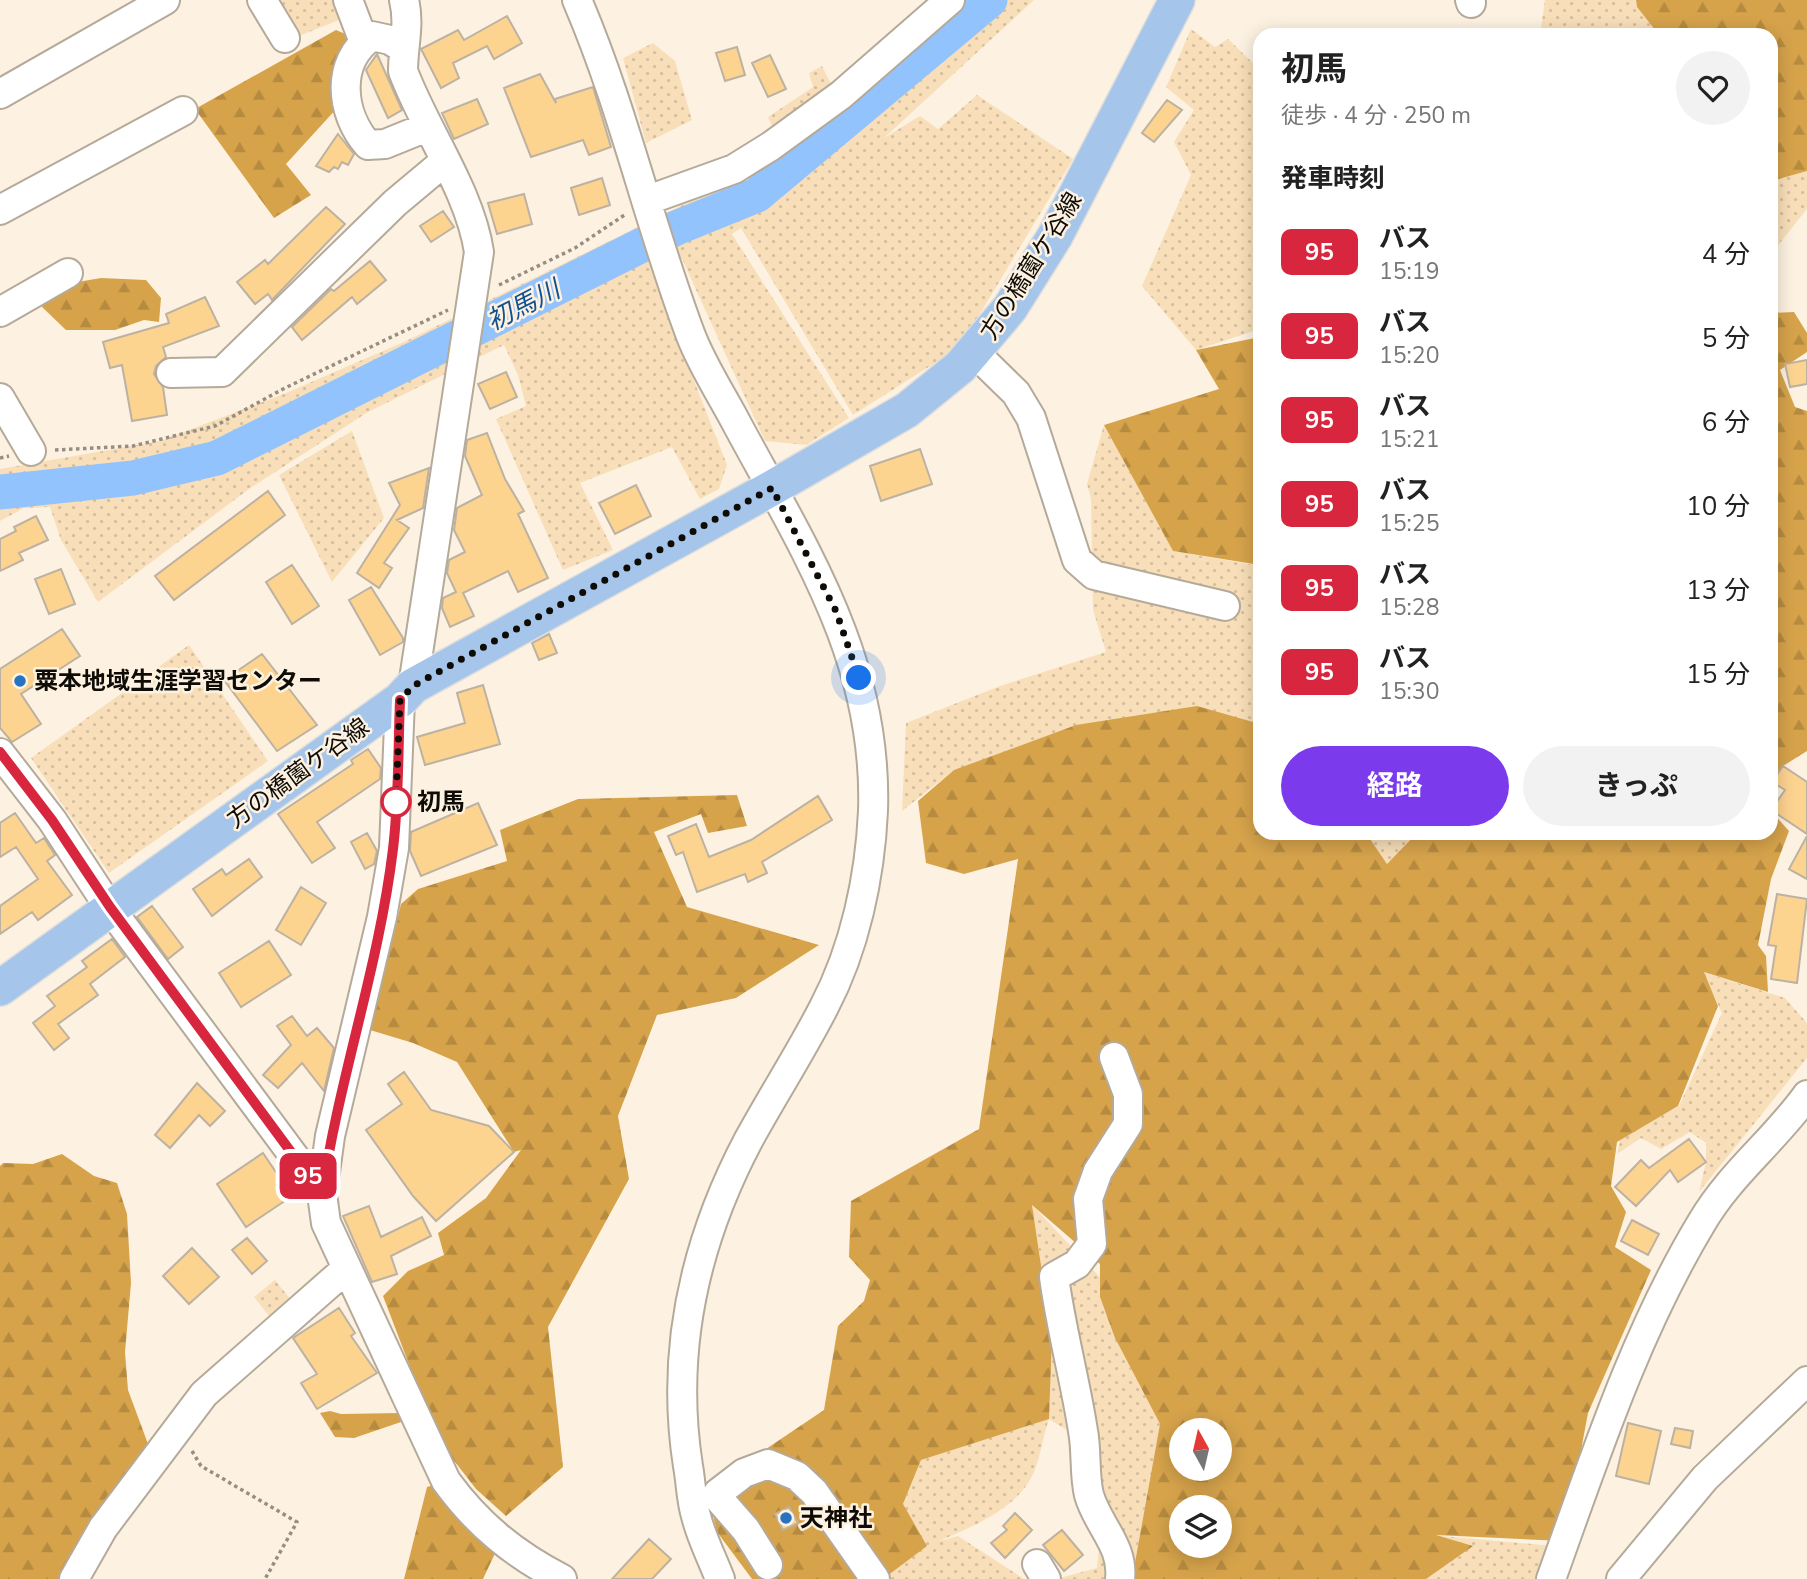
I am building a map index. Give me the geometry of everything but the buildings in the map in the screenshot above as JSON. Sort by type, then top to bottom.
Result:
[{"type":"main road","name":"方の橋薗ケ谷線","points":[[0,988],[407,693],[907,410],[975,352],[1010,308],[1055,236],[1177,0]]},
{"type":"street","points":[[0,94],[164,0]]},
{"type":"street","points":[[262,0],[285,38]]},
{"type":"street","points":[[348,0],[364,42]]},
{"type":"street","points":[[404,0],[408,24],[403,48],[403,71],[476,234],[478,253],[407,693],[394,848],[382,917],[330,1136],[322,1194],[326,1223],[446,1481],[467,1510],[492,1535],[525,1560],[562,1579]]},
{"type":"street","points":[[577,0],[599,51],[692,340],[836,611],[859,678],[871,748],[872,833],[857,916],[834,987],[729,1180],[690,1294],[683,1342],[682,1426],[695,1516],[720,1579]]},
{"type":"street","points":[[650,205],[734,169],[771,146],[841,94],[950,0]]},
{"type":"street","points":[[403,48],[390,40],[372,36],[364,42],[348,65],[346,104],[352,123],[368,145],[385,144],[427,127]]},
{"type":"street","points":[[0,210],[183,111]]},
{"type":"street","points":[[171,373],[222,372],[395,203],[444,162]]},
{"type":"street","points":[[0,313],[68,273]]},
{"type":"street","points":[[975,352],[1016,393],[1031,418],[1077,560],[1094,575],[1225,606]]},
{"type":"street","points":[[0,398],[31,451]]},
{"type":"street","points":[[0,752],[52,820],[110,907],[322,1194]]},
{"type":"street","points":[[1114,1057],[1128,1094],[1128,1124],[1098,1171],[1088,1199],[1092,1244],[1077,1264],[1054,1277],[1063,1339],[1076,1386],[1087,1450],[1089,1494],[1099,1520],[1122,1560],[1120,1579]]},
{"type":"street","points":[[1550,1579],[1650,1316],[1703,1220],[1733,1179],[1790,1119],[1807,1095]]},
{"type":"street","points":[[74,1579],[103,1528],[204,1394],[346,1269]]},
{"type":"street","points":[[1621,1579],[1705,1478],[1807,1381]]},
{"type":"street","points":[[768,1565],[746,1530],[719,1499],[718,1493],[744,1472],[768,1464],[797,1476],[814,1492],[875,1579]]},
{"type":"path","points":[[31,451],[133,446],[215,426],[285,388],[469,307],[650,205]]},
{"type":"path","points":[[177,1429],[201,1466],[297,1522],[265,1579]]},
{"type":"shaded area","points":[[281,0],[345,0],[349,16],[299,36]]},
{"type":"shaded area","points":[[961,0],[1034,0],[884,138],[920,116],[938,129],[977,95],[1073,159],[960,347],[853,415],[741,228],[732,234],[849,418],[806,445],[765,441],[682,259],[652,273],[727,465],[719,489],[700,499],[672,447],[580,483],[613,550],[563,570],[496,419],[526,406],[518,375],[504,345],[368,412],[249,489],[98,602],[61,540],[50,507],[24,508],[0,521],[0,469],[160,441],[286,393],[406,341],[733,180]]},
{"type":"shaded area","points":[[1545,0],[1636,0],[1637,7],[1654,28],[1541,28]]},
{"type":"shaded area","points":[[1191,29],[1215,47],[1228,39],[1253,63],[1253,331],[1196,350],[1142,286],[1191,175],[1174,142],[1194,110],[1166,87]]},
{"type":"shaded area","points":[[653,43],[675,61],[692,120],[646,143],[623,58]]},
{"type":"shaded area","points":[[822,66],[836,94],[776,135],[768,117],[813,87],[809,73]]},
{"type":"shaded area","points":[[1807,171],[1807,209],[1778,245],[1778,179]]},
{"type":"shaded area","points":[[1104,425],[1173,551],[1253,565],[1253,729],[954,770],[902,811],[906,723],[1000,686],[1106,652],[1093,610],[1091,499],[1087,484]]},
{"type":"shaded area","points":[[352,431],[384,518],[332,582],[279,475]]},
{"type":"shaded area","points":[[189,645],[268,761],[109,873],[31,758]]},
{"type":"shaded area","points":[[1371,840],[1410,840],[1387,864]]},
{"type":"shaded area","points":[[1703,972],[1785,998],[1807,1023],[1807,1058],[1699,1192],[1706,1162],[1706,1143],[1690,1132],[1661,1149],[1641,1138],[1617,1154],[1621,1137],[1679,1106],[1722,1013]]},
{"type":"shaded area","points":[[1032,1205],[1100,1277],[1100,1297],[1120,1348],[1160,1424],[1132,1579],[1056,1579],[1097,1568],[1102,1519],[1073,1434],[1049,1419],[1034,1472],[1027,1485],[993,1515],[939,1541],[958,1536],[1024,1579],[883,1579],[903,1504],[921,1460],[1049,1418],[1052,1339]]},
{"type":"shaded area","points":[[275,1280],[291,1300],[270,1317],[254,1297]]},
{"type":"shaded area","points":[[1430,1535],[1554,1546],[1535,1579],[1394,1579]]},
{"type":"green space","points":[[1636,0],[1807,0],[1807,171],[1778,179],[1778,28],[1654,28],[1637,7]]},
{"type":"green space","points":[[336,30],[364,42],[338,107],[286,164],[311,195],[274,218],[195,109]]},
{"type":"green space","points":[[101,278],[146,280],[161,298],[159,322],[144,320],[115,330],[66,330],[42,307],[48,287]]},
{"type":"green space","points":[[1794,312],[1807,333],[1807,352],[1780,370],[1795,407],[1807,411],[1807,751],[1783,766],[1778,774],[1778,313]]},
{"type":"green space","points":[[1253,338],[1253,564],[1173,551],[1104,425],[1219,389],[1196,350]]},
{"type":"green space","points":[[1197,706],[1253,722],[1253,840],[1371,840],[1387,864],[1410,840],[1778,840],[1778,819],[1789,831],[1771,879],[1758,945],[1766,956],[1768,992],[1704,972],[1718,1006],[1678,1106],[1617,1142],[1611,1186],[1626,1212],[1615,1247],[1651,1270],[1588,1413],[1564,1541],[1436,1535],[1473,1546],[1426,1579],[1132,1579],[1160,1424],[1115,1338],[1100,1297],[1100,1264],[1032,1205],[1052,1339],[1049,1419],[921,1460],[903,1504],[927,1546],[883,1579],[752,1579],[717,1532],[708,1495],[736,1460],[763,1451],[824,1410],[838,1326],[864,1301],[870,1280],[849,1257],[851,1201],[979,1129],[1018,859],[964,874],[926,863],[918,801],[954,770],[1076,725]]},
{"type":"green space","points":[[737,795],[747,826],[708,833],[701,814],[654,832],[687,907],[819,945],[736,998],[657,1015],[618,1116],[629,1179],[548,1327],[563,1467],[506,1516],[476,1489],[452,1458],[415,1380],[383,1296],[408,1271],[444,1255],[438,1233],[486,1198],[521,1150],[514,1152],[457,1062],[413,1043],[370,1030],[370,1000],[390,949],[401,904],[418,889],[507,861],[500,830],[578,799]]},
{"type":"green space","points":[[62,1154],[94,1176],[117,1183],[127,1214],[131,1283],[125,1352],[128,1390],[151,1452],[74,1579],[0,1579],[0,1166],[3,1163],[33,1164]]},
{"type":"green space","points":[[330,1411],[341,1414],[400,1413],[401,1422],[354,1438],[335,1437],[320,1413]]},
{"type":"green space","points":[[446,1481],[498,1547],[483,1579],[404,1579],[427,1487]]},
{"type":"waterway","name":"初馬川","points":[[0,492],[133,478],[217,458],[676,228],[757,195],[990,0]]},
{"type":"bus line","name":"95","points":[[0,752],[52,820],[110,907],[322,1194],[330,1136],[382,917],[394,848],[400,700]]},
{"type":"place","name":"粟本地域生涯学習センター","points":[[20,681]]},
{"type":"place","name":"初馬","points":[[396,802]]},
{"type":"place","name":"天神社","points":[[786,1518]]},
{"type":"route","points":[[396,802],[400,700],[413,686],[772,488],[800,537],[836,611],[859,678]]}]
